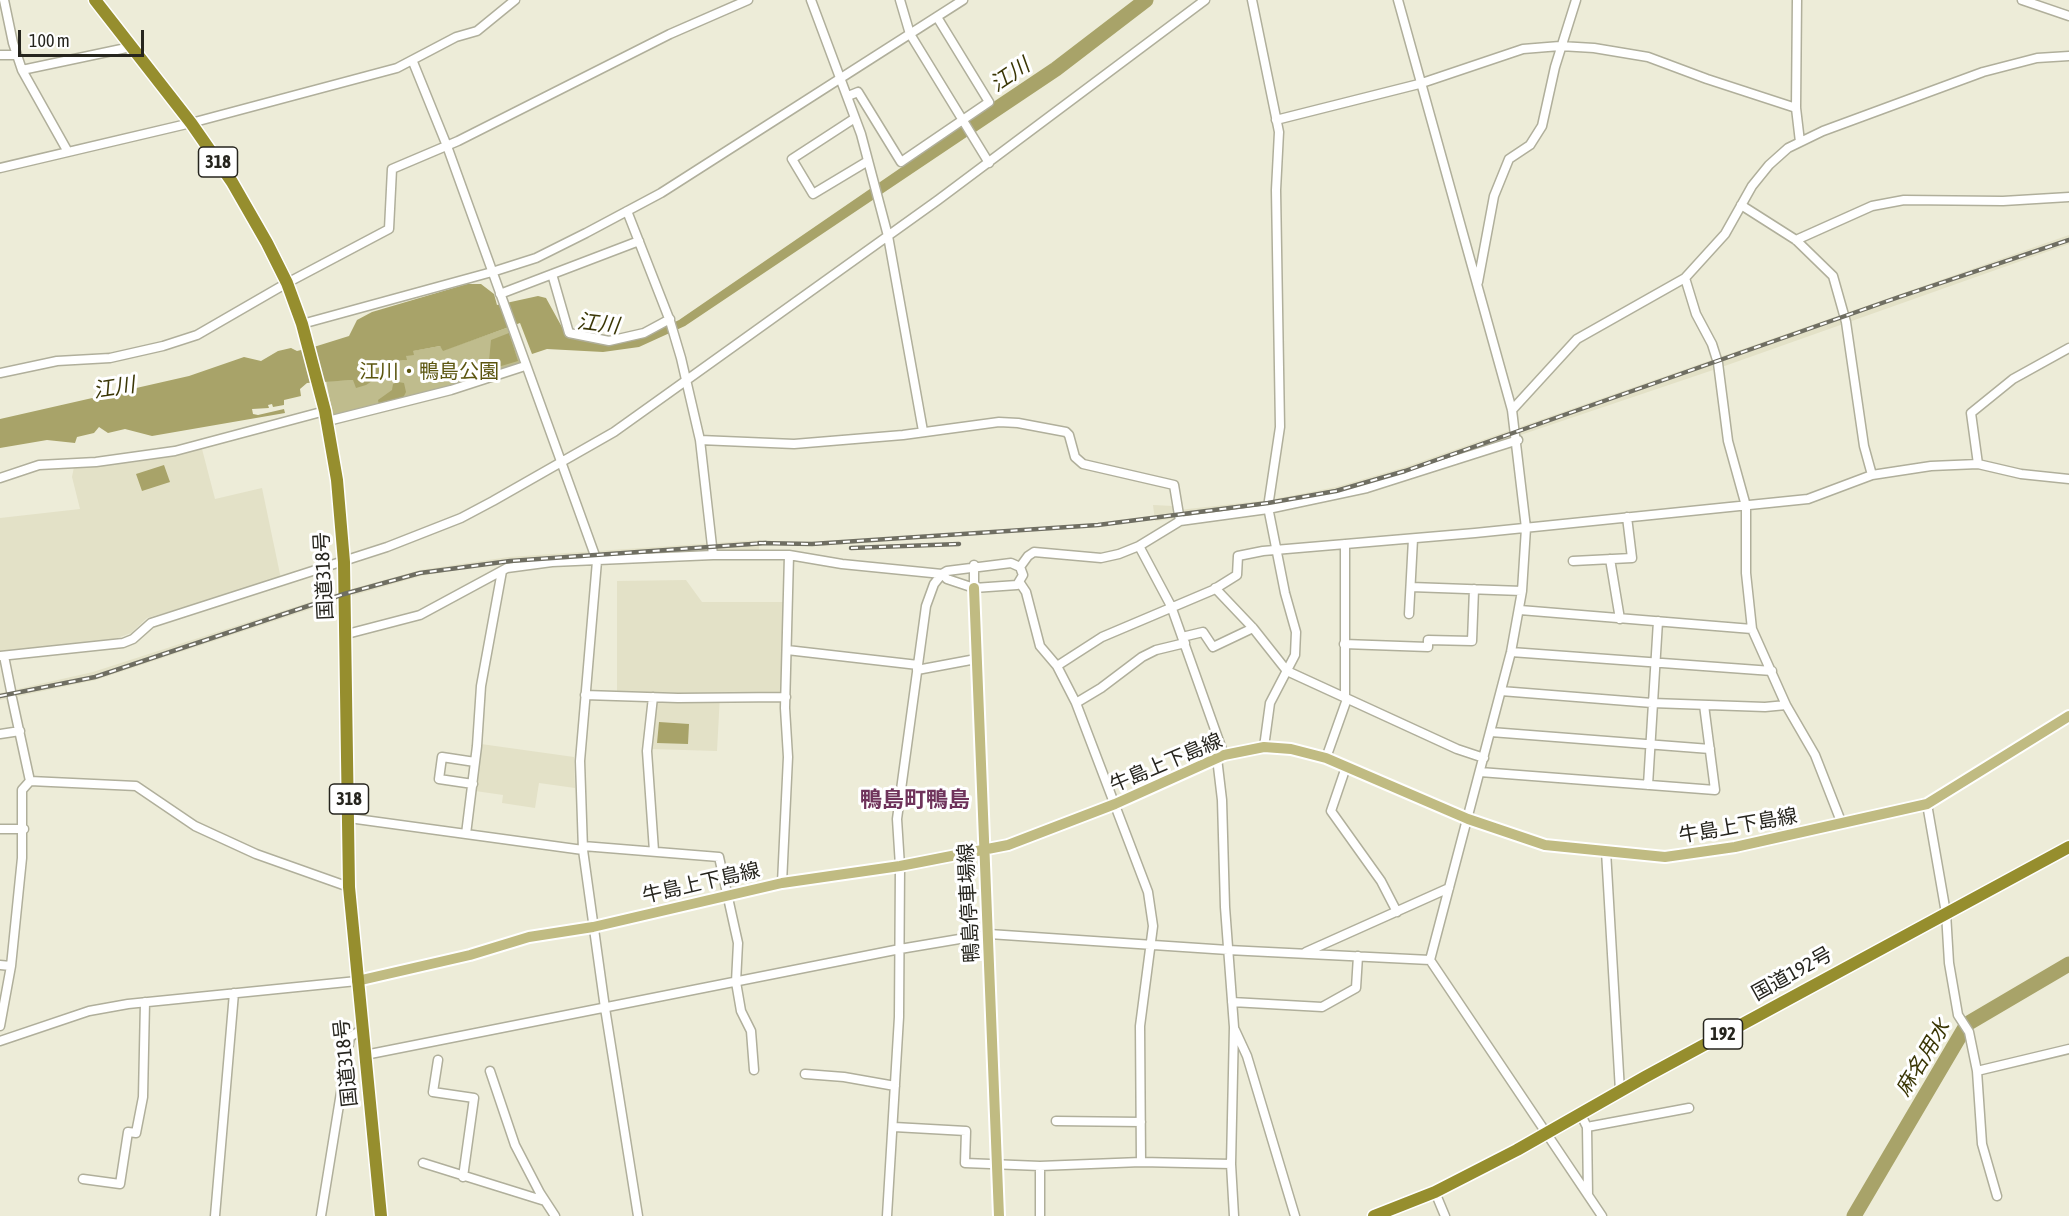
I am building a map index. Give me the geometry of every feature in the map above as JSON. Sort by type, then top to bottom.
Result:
[{"type":"highway","name":"国道318号","points":[[95,0],[191,123],[232,182],[286,283],[302,324],[326,416],[337,480],[344,562],[350,887],[357,981],[381,1216]]},
{"type":"highway","name":"国道192号","points":[[1374,1216],[1436,1192],[1546,1134],[1620,1091],[2069,847]]},
{"type":"main road","name":"鴨島停車場線","points":[[974,588],[999,1216]]},
{"type":"main road","name":"牛島上下島線","points":[[357,981],[470,955],[529,937],[593,927],[782,883],[900,866],[1008,846],[1115,804],[1220,756],[1264,747],[1292,749],[1326,758],[1468,819],[1545,845],[1665,857],[1685,856],[1927,804],[2069,716]]},
{"type":"street","points":[[4,0],[22,70],[68,152]]},
{"type":"street","points":[[0,168],[191,123],[413,62],[456,37],[477,31],[515,0]]},
{"type":"street","points":[[0,373],[57,362],[110,358],[171,344],[197,335],[286,283],[389,229],[392,169],[447,146],[670,34],[748,0]]},
{"type":"street","points":[[811,0],[848,96],[888,236],[923,431]]},
{"type":"street","points":[[900,0],[910,34],[989,163]]},
{"type":"street","points":[[302,324],[536,258],[661,193],[963,0]]},
{"type":"street","points":[[30,781],[2,656],[123,643],[133,639],[151,623],[344,562],[461,518],[614,432],[989,163],[1205,0]]},
{"type":"street","points":[[1252,0],[1279,132],[1275,190],[1280,428],[1268,509],[1296,632],[1295,655],[1270,703],[1264,747]]},
{"type":"street","points":[[1398,0],[1419,84],[1512,410],[1518,440],[1526,528],[1520,610],[1511,652],[1430,960],[1602,1216]]},
{"type":"street","points":[[1477,285],[1494,196],[1509,159],[1530,145],[1542,126],[1560,46],[1576,0]]},
{"type":"street","points":[[1797,0],[1796,108],[1800,142]]},
{"type":"street","points":[[2022,0],[2069,16]]},
{"type":"street","points":[[848,96],[858,92],[901,162],[989,102],[937,17]]},
{"type":"street","points":[[1276,120],[1419,84],[1523,49],[1560,46],[1594,48],[1648,57],[1796,108]]},
{"type":"street","points":[[22,70],[131,47]]},
{"type":"street","points":[[0,56],[17,55]]},
{"type":"street","points":[[1512,410],[1577,339],[1686,278],[1719,241],[1752,186],[1769,165],[1800,142],[1983,72],[2037,58],[2069,56]]},
{"type":"street","points":[[413,62],[447,146],[597,561],[580,761],[583,848],[604,1008],[638,1216]]},
{"type":"street","points":[[855,118],[792,159],[813,194],[868,161]]},
{"type":"street","points":[[1796,240],[1872,206],[1904,200],[2003,201],[2069,197]]},
{"type":"street","points":[[1742,205],[1796,240],[1833,276],[1846,322],[1864,446],[1872,475]]},
{"type":"street","points":[[627,211],[675,337],[700,440],[713,555]]},
{"type":"street","points":[[501,297],[552,274],[639,241]]},
{"type":"street","points":[[552,274],[569,333],[609,341],[645,333],[670,320]]},
{"type":"street","points":[[1686,278],[1696,314],[1712,344],[1718,363],[1728,441],[1746,506],[1746,573],[1752,629],[1786,705],[1815,755],[1842,824]]},
{"type":"street","points":[[1977,464],[1971,413],[2013,379],[2069,348]]},
{"type":"street","points":[[0,478],[39,465],[96,462],[175,451],[451,390],[525,366]]},
{"type":"street","points":[[700,440],[794,444],[903,435],[999,422],[1062,430],[1069,435],[1075,458],[1083,464],[1172,482],[1180,521]]},
{"type":"street","points":[[1020,567],[1034,552],[1101,558],[1119,555],[1139,546],[1180,521],[1268,509],[1367,488],[1518,440]]},
{"type":"street","points":[[1057,666],[1102,637],[1215,588],[1237,575],[1238,556],[1808,499],[1872,475],[1930,466],[1977,464],[2021,474],[2069,479]]},
{"type":"street","points":[[1573,561],[1632,558],[1627,517]]},
{"type":"street","points":[[1409,614],[1413,539]]},
{"type":"street","points":[[1326,758],[1346,699],[1345,544]]},
{"type":"street","points":[[1139,546],[1171,606],[1220,756],[1228,950],[1234,1027],[1231,1164],[1234,1216]]},
{"type":"street","points":[[347,634],[420,615],[502,571],[552,562],[713,555],[789,555],[842,564],[942,574],[947,579],[974,588],[1014,586],[1020,583],[1023,575],[1020,567],[1011,563],[974,565],[946,571],[942,574],[934,584],[926,606],[897,819],[900,866],[900,949],[894,1127],[887,1216]]},
{"type":"street","points":[[782,883],[788,757],[786,697],[789,555]]},
{"type":"street","points":[[1610,559],[1620,619]]},
{"type":"street","points":[[974,565],[974,588]]},
{"type":"street","points":[[466,834],[476,762],[481,686],[502,571]]},
{"type":"street","points":[[1020,583],[1026,592],[1040,646],[1057,666],[1076,703],[1148,892],[1153,926],[1140,1026],[1141,1162]]},
{"type":"street","points":[[1411,587],[1522,591]]},
{"type":"street","points":[[1215,588],[1253,628],[1287,671],[1457,749],[1484,758]]},
{"type":"street","points":[[1344,644],[1428,647],[1428,640],[1472,641],[1474,589]]},
{"type":"street","points":[[1520,610],[1752,629]]},
{"type":"street","points":[[1648,785],[1658,621]]},
{"type":"street","points":[[1076,703],[1101,688],[1142,657],[1156,650],[1203,632],[1213,647],[1253,628]]},
{"type":"street","points":[[787,650],[918,668],[976,659]]},
{"type":"street","points":[[1511,652],[1772,671]]},
{"type":"street","points":[[1501,691],[1652,703],[1786,705]]},
{"type":"street","points":[[585,695],[786,697]]},
{"type":"street","points":[[653,697],[647,751],[654,852]]},
{"type":"street","points":[[1480,772],[1715,790],[1704,705]]},
{"type":"street","points":[[0,734],[20,731]]},
{"type":"street","points":[[1491,732],[1710,749]]},
{"type":"street","points":[[473,784],[439,779],[442,757],[476,762]]},
{"type":"street","points":[[1346,766],[1330,811],[1381,880],[1397,912]]},
{"type":"street","points":[[30,781],[22,790],[24,829],[11,966],[0,1028],[1,1041],[89,1011],[145,1002],[357,981]]},
{"type":"street","points":[[30,781],[136,786],[195,826],[256,854],[350,887]]},
{"type":"street","points":[[1927,804],[1946,913],[1949,963],[1958,1015],[1969,1032],[1977,1071],[1982,1144],[1997,1196]]},
{"type":"street","points":[[349,818],[583,848],[719,857],[738,943],[736,982],[741,1011],[751,1030],[754,1070]]},
{"type":"street","points":[[0,829],[24,829]]},
{"type":"street","points":[[1606,851],[1620,1091]]},
{"type":"street","points":[[1303,954],[1449,888]]},
{"type":"street","points":[[365,1055],[900,949],[989,934],[1228,950],[1430,960]]},
{"type":"street","points":[[1232,1002],[1322,1007],[1356,988],[1358,956]]},
{"type":"street","points":[[0,965],[11,966]]},
{"type":"street","points":[[215,1216],[234,993]]},
{"type":"street","points":[[83,1179],[120,1184],[128,1132],[136,1133],[143,1098],[145,1002]]},
{"type":"street","points":[[1234,1027],[1247,1056],[1295,1216]]},
{"type":"street","points":[[321,1216],[350,1037],[362,1030]]},
{"type":"street","points":[[1977,1071],[2069,1049]]},
{"type":"street","points":[[438,1060],[433,1092],[474,1098],[463,1177]]},
{"type":"street","points":[[490,1071],[515,1144],[555,1216]]},
{"type":"street","points":[[805,1074],[843,1077],[895,1086]]},
{"type":"street","points":[[1587,1127],[1689,1107]]},
{"type":"street","points":[[1580,1113],[1587,1127],[1588,1195]]},
{"type":"street","points":[[1056,1121],[1141,1122]]},
{"type":"street","points":[[894,1127],[966,1131],[965,1163],[1040,1166],[1141,1162],[1231,1164]]},
{"type":"street","points":[[423,1163],[545,1201]]},
{"type":"street","points":[[1040,1166],[1040,1216]]},
{"type":"street","points":[[1436,1192],[1444,1216]]},
{"type":"shaded area","points":[[982,112],[986,124],[685,326],[639,347],[603,352],[547,349],[532,354],[520,323],[443,351],[440,346],[413,351],[414,355],[406,356],[407,360],[388,362],[383,374],[366,385],[356,388],[353,380],[307,383],[300,389],[301,396],[284,400],[284,405],[273,407],[272,404],[268,405],[269,408],[252,409],[253,414],[258,415],[284,409],[285,413],[152,436],[125,429],[108,433],[99,427],[94,433],[77,437],[75,443],[47,440],[0,448],[0,419],[189,376],[244,357],[261,361],[278,351],[291,348],[297,351],[317,346],[349,336],[357,320],[372,312],[467,284],[481,284],[494,294],[497,305],[538,296],[546,298],[568,338],[613,344],[641,338],[679,320]]},
{"type":"shaded area","points":[[2069,235],[2069,244],[1719,368],[1405,474],[1336,493],[1268,507],[1155,521],[1153,505],[1173,506],[1179,510],[1269,500],[1336,487],[1405,467]]},
{"type":"shaded area","points":[[509,333],[518,361],[481,372],[483,365],[489,361],[491,340]]},
{"type":"shaded area","points":[[404,383],[406,392],[402,400],[379,405],[378,400],[392,390],[393,384]]},
{"type":"shaded area","points":[[202,449],[215,499],[262,488],[281,579],[147,618],[131,633],[112,640],[0,651],[0,518],[80,509],[72,477],[74,467],[135,462]]},
{"type":"shaded area","points":[[164,465],[170,482],[142,491],[136,474]]},
{"type":"shaded area","points":[[759,540],[759,551],[596,557],[482,566],[421,576],[344,598],[96,680],[0,700],[0,693],[93,672],[344,591],[420,570],[509,557]]},
{"type":"shaded area","points":[[686,580],[702,602],[785,602],[783,695],[720,695],[717,751],[650,749],[656,695],[617,695],[617,581]]},
{"type":"shaded area","points":[[659,722],[689,724],[688,744],[657,743]]},
{"type":"shaded area","points":[[481,744],[574,757],[575,788],[539,783],[535,808],[502,803],[503,795],[475,791]]},
{"type":"green space","name":"江川・鴨島公園","points":[[512,326],[525,366],[450,390],[333,415],[326,381],[353,380],[388,362],[406,360],[406,356],[412,351],[440,346],[444,350]]},
{"type":"waterway","name":"江川","points":[[968,128],[1056,69],[1146,0]]},
{"type":"waterway","name":"麻名用水","points":[[1854,1216],[1967,1024],[2069,964]]},
{"type":"railway","points":[[759,543],[812,544],[1098,525],[1268,503],[1336,491],[1405,471],[1899,297],[2069,240]]},
{"type":"railway","points":[[0,696],[95,677],[344,594],[420,573],[510,561],[766,543]]},
{"type":"railway","points":[[851,548],[959,544]]},
{"type":"district","name":"鴨島町鴨島","points":[[915,800]]}]
